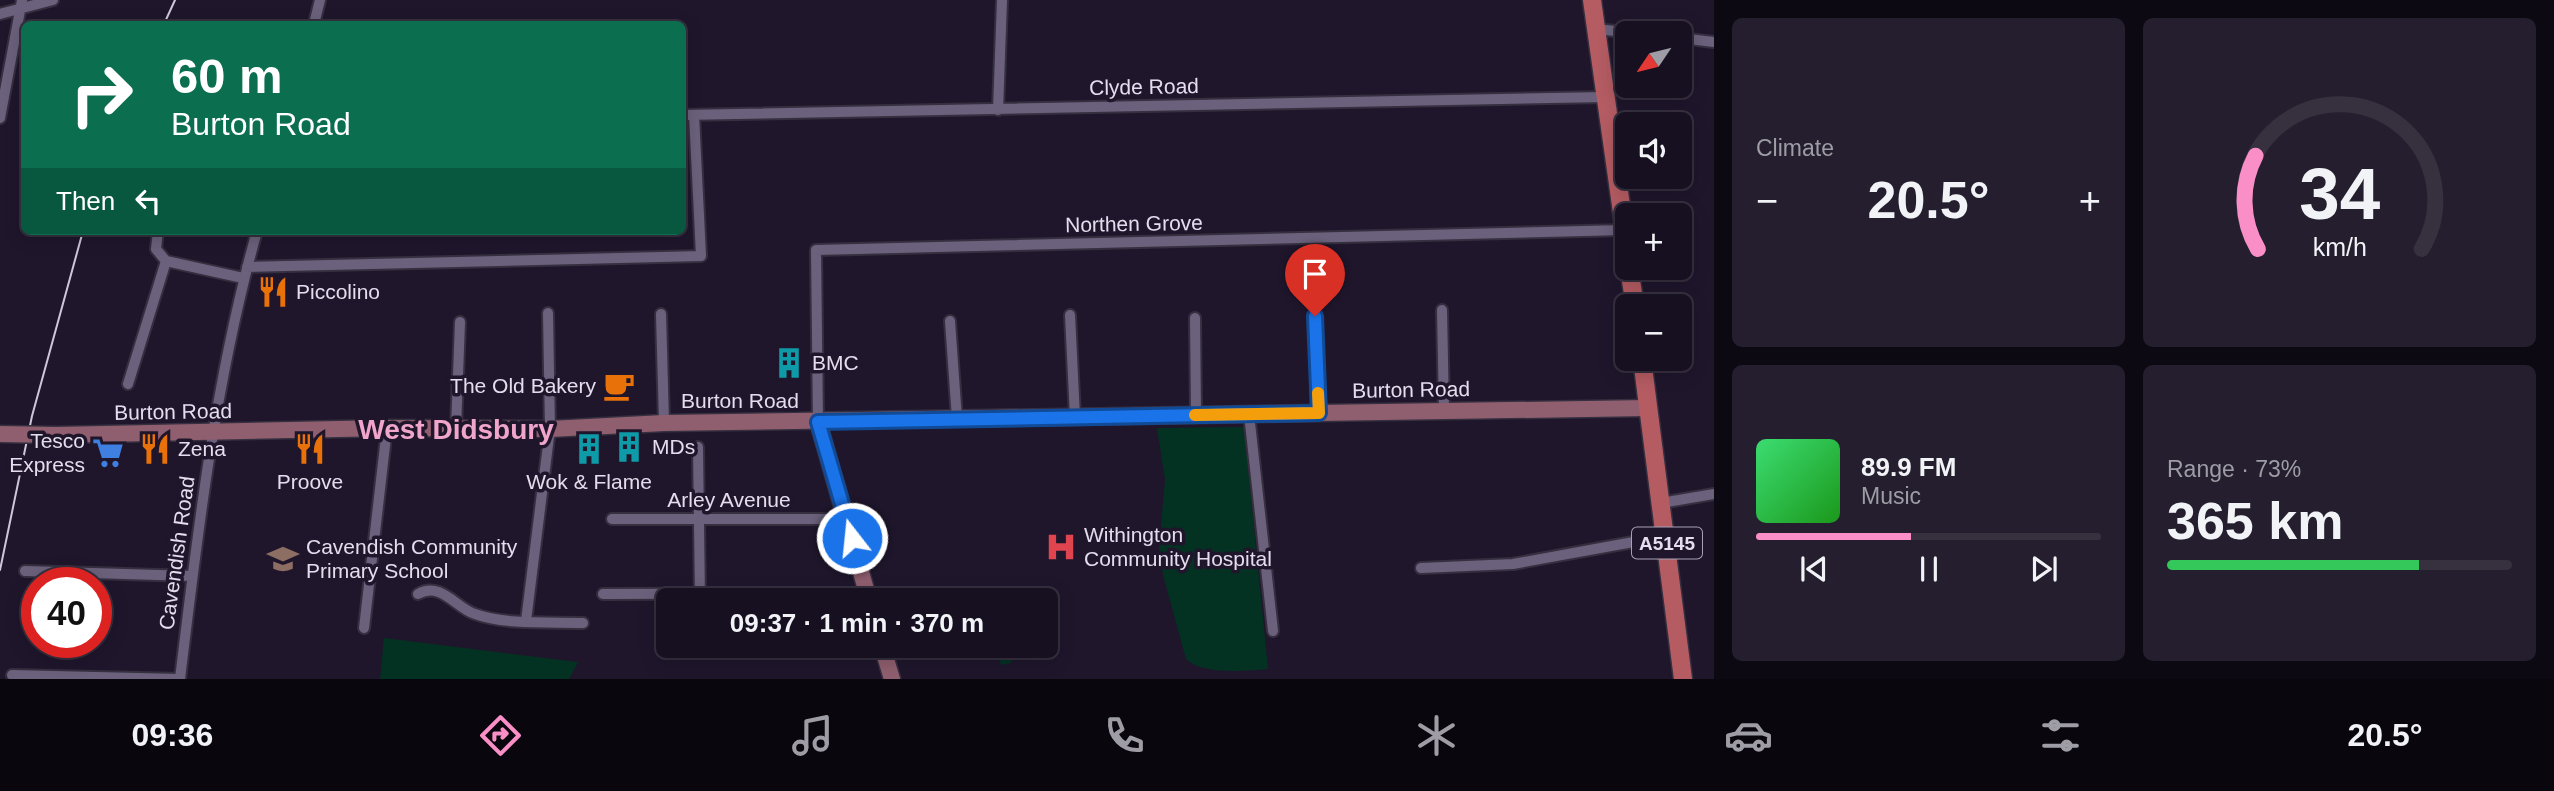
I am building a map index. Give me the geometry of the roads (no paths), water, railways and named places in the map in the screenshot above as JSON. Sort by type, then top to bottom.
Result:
[{"type":"main road","points":[[1592,0],[1620,203]]},
{"type":"main road","name":"A5145","points":[[1643,371],[1683,679]]},
{"type":"street","points":[[0,14],[22,5],[53,0]]},
{"type":"street","points":[[315,21],[320,0]]},
{"type":"street","points":[[998,110],[1002,0]]},
{"type":"street","points":[[0,118],[22,5]]},
{"type":"street","points":[[1596,29],[1615,31]]},
{"type":"street","points":[[1692,39],[1714,42]]},
{"type":"street","name":"Clyde Road","points":[[688,115],[1606,97]]},
{"type":"street","points":[[158,235],[156,249],[166,261],[245,272],[701,256],[688,115]]},
{"type":"street","name":"Northen Grove","points":[[818,422],[816,250],[1615,230]]},
{"type":"street","name":"Cavendish Road","points":[[180,679],[192,576],[214,431],[245,272],[256,235]]},
{"type":"street","points":[[128,384],[166,261]]},
{"type":"street","points":[[1442,310],[1444,411]]},
{"type":"street","points":[[526,621],[550,429],[548,313]]},
{"type":"street","points":[[661,314],[664,423]]},
{"type":"street","points":[[1070,315],[1075,417]]},
{"type":"street","points":[[1315,316],[1319,413]]},
{"type":"street","points":[[1195,318],[1196,415]]},
{"type":"street","points":[[950,321],[957,419]]},
{"type":"street","points":[[456,428],[460,322]]},
{"type":"street","name":"Burton Road","points":[[0,434],[387,428],[550,429],[664,423],[1648,408]]},
{"type":"street","points":[[1249,414],[1273,631]]},
{"type":"street","points":[[818,422],[866,588]]},
{"type":"street","points":[[364,628],[387,428]]},
{"type":"street","points":[[698,447],[700,588]]},
{"type":"street","points":[[1661,503],[1714,494]]},
{"type":"street","name":"Arley Avenue","points":[[612,519],[847,519]]},
{"type":"street","points":[[1421,568],[1513,564],[1666,536]]},
{"type":"street","points":[[112,573],[192,576]]},
{"type":"street","points":[[418,594],[425,590],[442,592],[477,615],[526,621],[583,623]]},
{"type":"street","points":[[603,594],[656,596]]},
{"type":"street","points":[[886,658],[892,679]]},
{"type":"street","points":[[12,675],[180,679]]},
{"type":"tram line","points":[[165,21],[175,0]]},
{"type":"tram line","points":[[0,570],[32,416],[82,235]]},
{"type":"place","name":"Piccolino","points":[[273,292]]},
{"type":"place","name":"BMC","points":[[789,363]]},
{"type":"place","name":"The Old Bakery","points":[[619,386]]},
{"type":"place","name":"MDs","points":[[629,447]]},
{"type":"place","name":"Zena","points":[[155,449]]},
{"type":"place","name":"Proove","points":[[310,449]]},
{"type":"place","name":"Wok & Flame","points":[[589,449]]},
{"type":"place","name":"Tesco Express","points":[[108,453]]},
{"type":"place","name":"Withington Community Hospital","points":[[1061,547]]},
{"type":"place","name":"Cavendish Community Primary School","points":[[283,559]]},
{"type":"district","name":"West Didsbury","points":[[456,429]]}]
